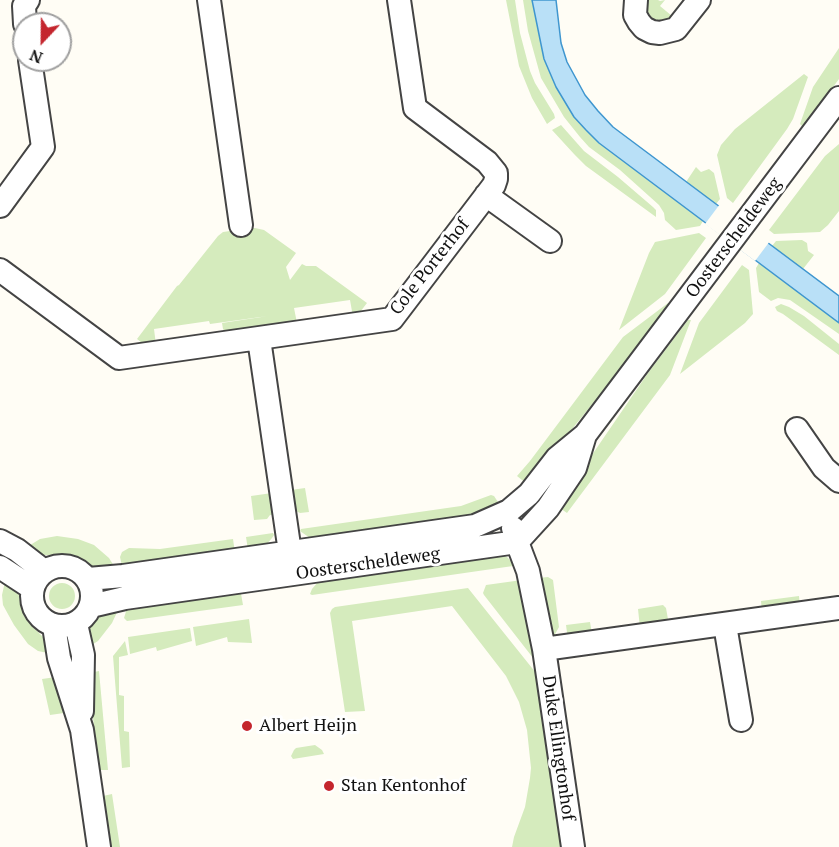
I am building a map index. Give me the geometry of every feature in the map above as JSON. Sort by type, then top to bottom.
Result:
[{"type":"street","points":[[209,0],[241,225]]},
{"type":"street","name":"Cole Porterhof","points":[[0,270],[119,358],[392,319],[496,179],[496,173],[492,167],[415,108],[399,0]]},
{"type":"street","points":[[636,0],[635,15],[639,22],[644,28],[660,33],[676,29],[699,0]]},
{"type":"street","points":[[0,206],[43,147],[32,72]]},
{"type":"street","name":"Oosterscheldeweg","points":[[88,579],[475,526],[509,511],[529,494],[557,458],[585,435],[839,98]]},
{"type":"street","points":[[486,195],[550,241]]},
{"type":"street","points":[[259,339],[294,574]]},
{"type":"street","points":[[796,429],[824,468],[839,481]]},
{"type":"street","name":"Oosterscheldeweg","points":[[91,606],[126,598],[517,543],[548,508],[575,468],[585,435]]},
{"type":"street","name":"Duke Ellingtonhof","points":[[509,511],[517,543],[528,571],[544,649],[573,847]]},
{"type":"street","points":[[0,541],[17,550],[38,580]]},
{"type":"street","points":[[60,565],[76,568],[88,579],[93,592],[91,606],[85,616],[65,625],[43,621],[35,612],[31,600],[38,580],[60,565]]},
{"type":"street","points":[[0,567],[38,580]]},
{"type":"street","name":"Duke Ellingtonhof","points":[[544,649],[839,608]]},
{"type":"street","points":[[65,625],[59,658],[82,730],[99,847]]},
{"type":"street","points":[[725,625],[741,720]]},
{"type":"green space","points":[[506,0],[515,0],[520,33],[530,71],[554,114],[555,118],[547,124],[532,98],[519,66]]},
{"type":"green space","points":[[523,0],[532,0],[544,59],[556,87],[574,117],[599,143],[703,221],[700,226],[676,230],[665,220],[659,205],[620,170],[589,147],[564,117],[541,78],[528,31]]},
{"type":"green space","points":[[643,0],[665,0],[660,6],[672,16],[665,22],[653,22],[647,18]]},
{"type":"green space","points":[[839,48],[839,79],[803,127],[800,124],[813,87]]},
{"type":"green space","points":[[804,74],[808,77],[793,119],[733,203],[727,198],[717,155],[721,145],[735,129]]},
{"type":"green space","points":[[561,125],[584,151],[653,207],[656,210],[656,217],[586,166],[552,130]]},
{"type":"green space","points":[[839,144],[839,211],[820,232],[774,234],[769,230],[825,156]]},
{"type":"green space","points":[[696,167],[701,172],[709,169],[714,173],[720,199],[716,204],[686,182]]},
{"type":"green space","points":[[255,228],[264,230],[296,253],[286,267],[290,280],[302,264],[316,266],[367,303],[357,316],[353,317],[350,300],[294,308],[297,323],[228,335],[222,323],[268,316],[210,324],[209,321],[154,329],[156,345],[146,346],[137,339],[218,236],[223,232]]},
{"type":"green space","points":[[699,233],[706,238],[665,294],[619,330],[655,242]]},
{"type":"green space","points":[[802,240],[807,243],[808,251],[814,255],[803,269],[772,246],[776,241]]},
{"type":"green space","points":[[759,263],[839,323],[839,334],[790,300],[778,298],[771,301],[759,292],[756,268]]},
{"type":"green space","points":[[742,265],[749,270],[753,314],[745,323],[680,374],[699,323]]},
{"type":"green space","points":[[668,303],[670,304],[626,363],[527,484],[517,476],[623,337]]},
{"type":"green space","points":[[781,304],[804,316],[839,344],[839,355],[777,311],[775,307]]},
{"type":"green space","points":[[688,320],[691,320],[670,375],[567,513],[557,506],[648,373]]},
{"type":"green space","points":[[305,488],[309,512],[292,511],[291,490]]},
{"type":"green space","points":[[272,493],[276,514],[270,515],[267,519],[254,520],[251,496]]},
{"type":"green space","points":[[491,495],[500,505],[482,514],[310,538],[300,531],[301,529],[461,506]]},
{"type":"green space","points":[[273,533],[274,535],[266,545],[248,550],[246,537]]},
{"type":"green space","points":[[57,536],[78,539],[94,545],[109,558],[114,566],[96,569],[73,555],[41,555],[27,547],[40,539]]},
{"type":"green space","points":[[233,539],[235,553],[123,570],[120,557],[122,552],[129,548],[160,549]]},
{"type":"green space","points":[[499,553],[507,557],[514,564],[513,566],[310,594],[318,582],[326,577]]},
{"type":"green space","points":[[6,577],[18,592],[24,616],[45,639],[52,654],[38,651],[28,644],[14,625],[3,605],[2,595]]},
{"type":"green space","points":[[548,577],[553,580],[559,627],[554,636],[549,631],[539,578]]},
{"type":"green space","points":[[522,580],[537,663],[483,593],[486,585]]},
{"type":"green space","points":[[62,583],[71,587],[75,596],[71,605],[62,609],[53,605],[49,596],[53,587]]},
{"type":"green space","points":[[240,588],[243,605],[127,621],[124,618],[128,605]]},
{"type":"green space","points":[[468,588],[540,678],[565,847],[512,847],[525,807],[530,778],[527,730],[519,702],[506,676],[452,606],[352,621],[365,711],[345,712],[330,613],[332,609]]},
{"type":"green space","points":[[799,596],[800,607],[762,612],[761,601]]},
{"type":"green space","points":[[663,605],[666,608],[669,625],[640,628],[638,609]]},
{"type":"green space","points":[[119,608],[112,623],[98,641],[90,646],[87,635],[89,629],[109,610]]},
{"type":"green space","points":[[249,619],[252,643],[228,642],[227,637],[196,646],[193,627]]},
{"type":"green space","points":[[590,622],[592,634],[568,640],[566,625]]},
{"type":"green space","points":[[190,628],[192,641],[157,651],[156,647],[130,654],[128,637]]},
{"type":"green space","points":[[125,641],[128,655],[119,657],[119,695],[124,696],[124,731],[129,732],[130,767],[122,768],[113,656]]},
{"type":"green space","points":[[99,671],[108,770],[98,770],[89,673]]},
{"type":"green space","points":[[56,677],[64,713],[50,715],[42,679]]},
{"type":"green space","points":[[315,745],[324,754],[293,759],[291,756],[296,748]]},
{"type":"green space","points":[[112,794],[120,847],[110,847],[103,796]]},
{"type":"water","points":[[532,0],[556,0],[561,43],[567,62],[585,95],[613,127],[839,296],[839,323],[599,143],[586,130],[574,117],[556,87],[544,59]]},
{"type":"pier","points":[[720,204],[770,241],[755,261],[705,224]]},
{"type":"place","name":"Albert Heijn","points":[[247,726]]},
{"type":"place","name":"Stan Kentonhof","points":[[329,786]]}]
